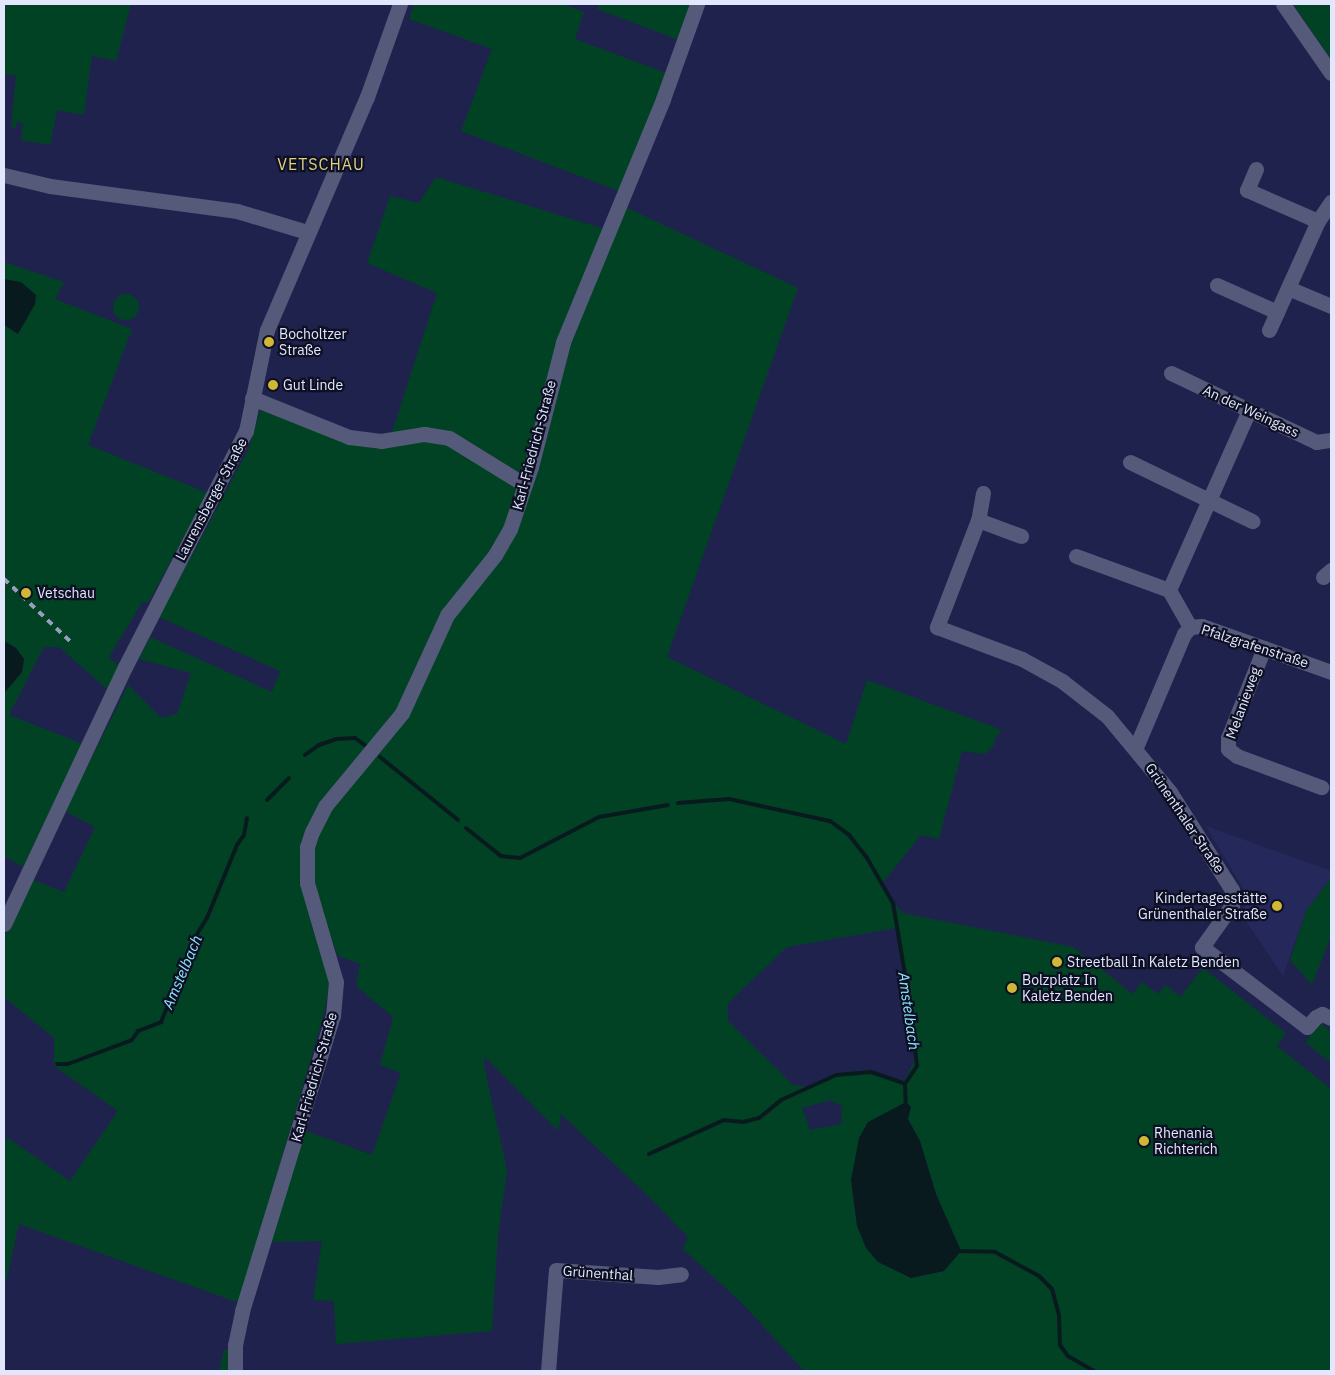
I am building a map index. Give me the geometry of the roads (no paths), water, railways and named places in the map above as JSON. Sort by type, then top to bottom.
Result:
[{"type":"street","name":"Laurensberger Straße","points":[[4,924],[130,659],[246,432],[268,330],[307,232],[367,97],[400,4]]},
{"type":"street","name":"Karl-Friedrich-Straße","points":[[235,1371],[235,1345],[242,1311],[332,1016],[336,982],[308,882],[307,847],[312,832],[326,805],[402,712],[447,615],[495,555],[510,530],[525,485],[563,342],[663,99],[697,4]]},
{"type":"street","points":[[1283,4],[1331,73]]},
{"type":"street","points":[[1256,169],[1246,190],[1318,221]]},
{"type":"street","points":[[4,175],[50,186],[238,211],[307,232]]},
{"type":"street","points":[[1269,330],[1318,221],[1331,202]]},
{"type":"street","points":[[1217,285],[1277,312]]},
{"type":"street","points":[[1288,288],[1331,306]]},
{"type":"street","name":"An der Weingass","points":[[1171,373],[1316,442],[1331,440]]},
{"type":"street","points":[[252,398],[349,437],[381,441],[424,434],[449,438],[525,485]]},
{"type":"street","points":[[1169,590],[1207,500],[1249,410]]},
{"type":"street","points":[[1130,462],[1252,521]]},
{"type":"street","name":"Grünenthaler Straße","points":[[983,493],[978,520],[937,626],[1004,651],[1053,676],[1098,709],[1136,747],[1170,792],[1232,890],[1232,905],[1202,946],[1307,1027],[1316,1016],[1322,1014],[1331,1018]]},
{"type":"street","points":[[978,520],[1022,536]]},
{"type":"street","points":[[1076,556],[1169,590],[1190,627]]},
{"type":"street","name":"Pfalzgrafenstraße","points":[[1136,747],[1184,634],[1190,627],[1202,626],[1331,672]]},
{"type":"street","name":"Melanieweg","points":[[1264,648],[1228,738],[1228,750],[1236,756],[1320,787]]},
{"type":"street","name":"Grünenthal","points":[[548,1371],[556,1270],[658,1277],[681,1274]]},
{"type":"waterway","name":"Amstelbach","points":[[305,755],[319,745],[336,739],[355,738],[366,746]]},
{"type":"waterway","name":"Amstelbach","points":[[380,757],[458,820]]},
{"type":"waterway","name":"Amstelbach","points":[[267,800],[289,778]]},
{"type":"waterway","name":"Amstelbach","points":[[678,803],[729,799],[830,821],[849,835],[867,858],[893,903],[910,1005],[917,1066],[905,1084],[906,1107]]},
{"type":"waterway","name":"Amstelbach","points":[[466,828],[501,856],[520,858],[599,817],[668,805]]},
{"type":"waterway","name":"Amstelbach","points":[[57,1064],[68,1064],[132,1040],[138,1031],[161,1022],[196,936],[207,918],[237,845],[244,835],[247,818]]},
{"type":"waterway","points":[[649,1154],[724,1120],[743,1122],[759,1118],[781,1100],[836,1075],[871,1072],[905,1084]]},
{"type":"waterway","name":"Amstelbach","points":[[956,1251],[995,1252],[1039,1276],[1052,1289],[1059,1316],[1060,1345],[1068,1356],[1094,1371]]},
{"type":"railway","points":[[4,579],[73,644]]},
{"type":"place","name":"Bocholtzer Straße","points":[[269,342]]},
{"type":"place","name":"Gut Linde","points":[[273,385]]},
{"type":"place","name":"Vetschau","points":[[26,593]]},
{"type":"place","name":"Kindertagesstätte Grünenthaler Straße","points":[[1277,906]]},
{"type":"place","name":"Streetball In Kaletz Benden","points":[[1057,962]]},
{"type":"place","name":"Bolzplatz In Kaletz Benden","points":[[1012,988]]},
{"type":"place","name":"Rhenania Richterich","points":[[1144,1141]]},
{"type":"district","name":"VETSCHAU","points":[[321,164]]}]
